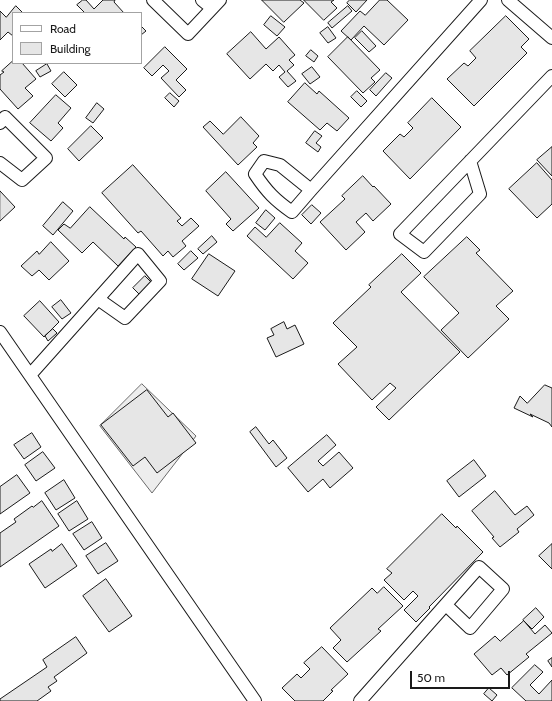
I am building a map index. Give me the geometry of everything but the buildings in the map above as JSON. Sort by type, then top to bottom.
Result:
[{"type":"street","points":[[153,0],[188,34],[216,4],[202,0]]},
{"type":"street","points":[[311,190],[280,165],[264,162],[255,174],[266,190],[280,204],[292,212],[481,0]]},
{"type":"street","points":[[508,0],[552,38]]},
{"type":"street","points":[[470,161],[480,194],[424,252],[400,234],[470,161],[552,76]]},
{"type":"street","points":[[0,123],[5,118],[46,158],[22,180],[0,163]]},
{"type":"street","points":[[30,375],[138,254],[160,280],[125,318],[98,299]]},
{"type":"street","points":[[0,332],[255,701]]},
{"type":"street","points":[[360,701],[479,567],[503,589],[470,628],[446,605]]},
{"type":"shaded area","points":[[142,384],[196,436],[152,493],[100,426]]}]
